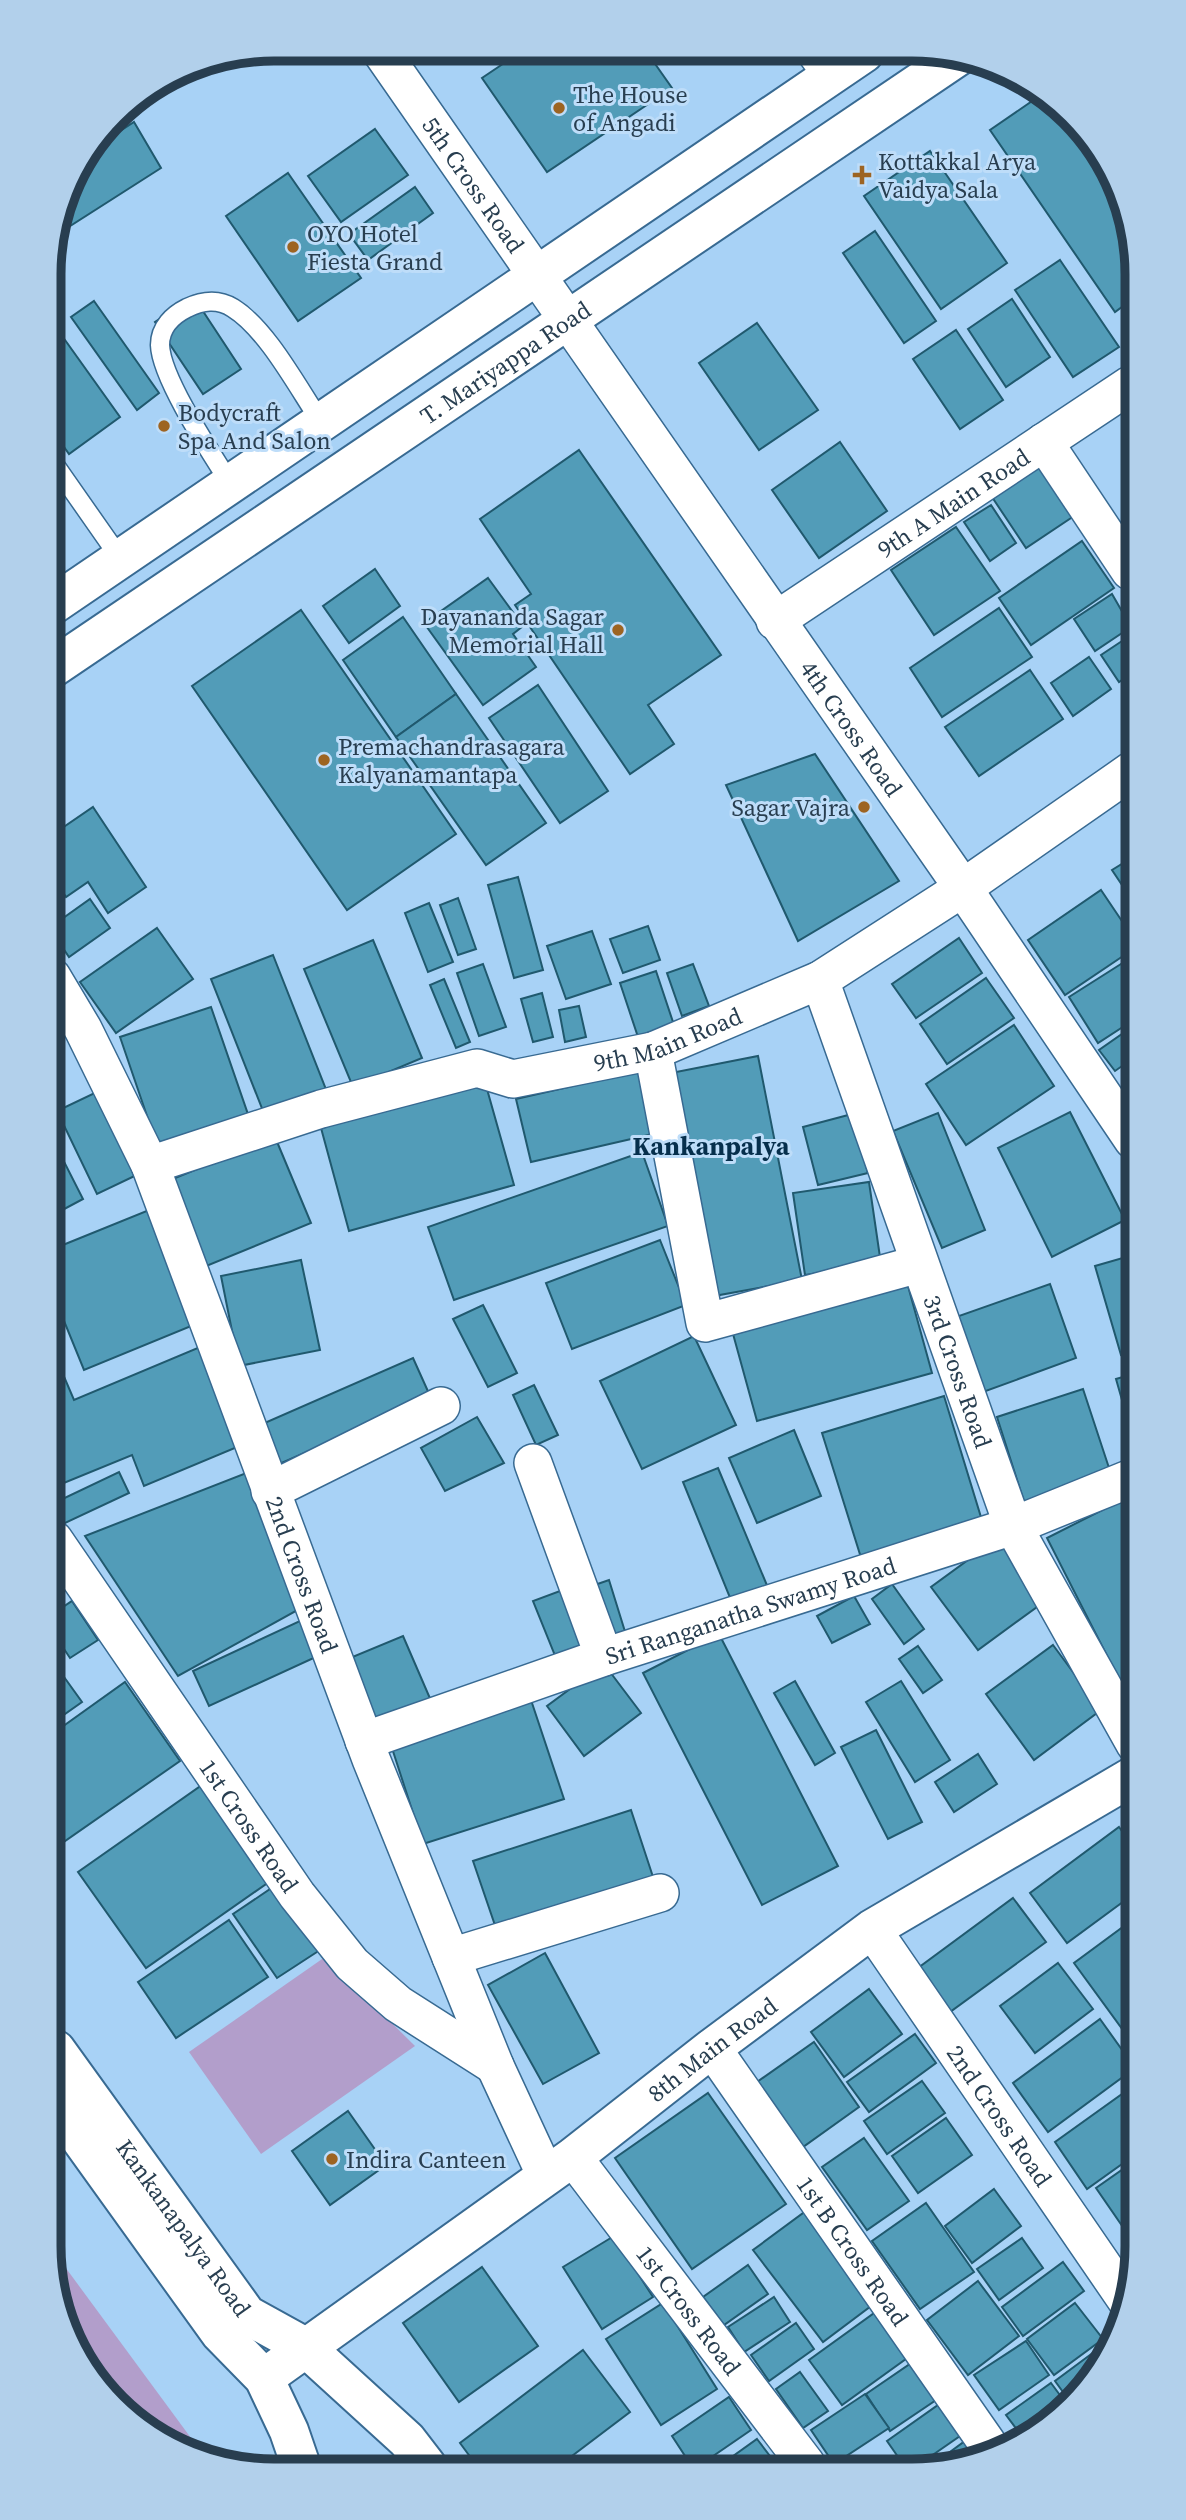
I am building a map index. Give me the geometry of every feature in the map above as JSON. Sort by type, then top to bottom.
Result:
[{"type":"main road","points":[[62,598],[538,274],[814,66],[833,61]]},
{"type":"main road","name":"T. Mariyappa Road","points":[[62,662],[946,64]]},
{"type":"main road","name":"8th Main Road","points":[[264,2378],[559,2167],[712,2048],[872,1929],[1124,1781]]},
{"type":"main road","name":"Kankanapalya Road","points":[[61,2057],[247,2315],[305,2347],[407,2440],[422,2459]]},
{"type":"main road","name":"Kankanapalya Road","points":[[61,2112],[220,2333],[264,2378],[289,2431],[299,2459]]},
{"type":"street","name":"5th Cross Road","points":[[388,62],[569,319]]},
{"type":"street","name":"4th Cross Road","points":[[569,319],[775,621],[963,888],[1125,1129]]},
{"type":"street","name":"9th A Main Road","points":[[775,621],[1125,388]]},
{"type":"street","points":[[1044,442],[1125,563]]},
{"type":"street","name":"9th Main Road","points":[[150,1165],[321,1109],[477,1068],[513,1079],[653,1051],[820,980],[963,888],[1125,775]]},
{"type":"street","name":"3rd Cross Road","points":[[820,980],[1013,1526],[1124,1725]]},
{"type":"street","name":"2nd Cross Road","points":[[62,993],[83,1029],[150,1165],[364,1741],[495,2066],[559,2167]]},
{"type":"street","points":[[653,1051],[705,1323],[919,1264]]},
{"type":"street","points":[[270,1491],[441,1406]]},
{"type":"street","points":[[533,1463],[604,1657]]},
{"type":"street","name":"Sri Ranganatha Swamy Road","points":[[364,1741],[604,1657],[1013,1526],[1124,1481]]},
{"type":"street","name":"1st Cross Road","points":[[61,1552],[297,1895],[352,1964],[398,2004],[495,2066]]},
{"type":"street","points":[[451,1957],[660,1893]]},
{"type":"street","name":"2nd Cross Road","points":[[872,1929],[1120,2291]]},
{"type":"street","name":"1st B Cross Road","points":[[712,2048],[989,2444]]},
{"type":"street","name":"1st Cross Road","points":[[559,2167],[802,2459]]},
{"type":"lane","points":[[230,483],[195,425],[166,366],[160,346],[162,330],[177,313],[200,302],[215,301],[232,307],[250,322],[321,422]]},
{"type":"lane","points":[[62,475],[120,558]]},
{"type":"shaded area","points":[[62,464],[80,491],[62,503]]},
{"type":"shaded area","points":[[325,1957],[415,2046],[261,2154],[189,2052]]},
{"type":"shaded area","points":[[62,2263],[194,2442],[156,2423],[134,2406],[105,2376],[77,2327],[68,2301]]},
{"type":"building","points":[[653,61],[672,88],[547,172],[482,78],[506,62]]},
{"type":"building","points":[[1034,100],[1081,144],[1109,193],[1118,219],[1123,246],[1125,305],[1115,312],[990,130]]},
{"type":"building","points":[[134,122],[161,168],[66,228],[83,180],[112,136]]},
{"type":"building","points":[[375,129],[408,175],[341,222],[308,176]]},
{"type":"building","points":[[930,151],[1007,263],[941,309],[864,196]]},
{"type":"building","name":"OYO Hotel Fiesta Grand","points":[[288,173],[361,278],[298,321],[226,216]]},
{"type":"building","points":[[415,187],[433,213],[368,260],[349,234]]},
{"type":"building","points":[[875,231],[936,321],[904,343],[843,253]]},
{"type":"building","points":[[1060,260],[1119,347],[1073,377],[1015,290]]},
{"type":"building","points":[[193,296],[241,369],[203,394],[155,322]]},
{"type":"building","points":[[1012,299],[1050,357],[1006,387],[968,329]]},
{"type":"building","points":[[94,301],[159,393],[137,410],[71,317]]},
{"type":"building","points":[[757,323],[818,410],[759,450],[699,363]]},
{"type":"building","points":[[956,330],[1003,400],[960,429],[913,359]]},
{"type":"building","points":[[62,336],[120,417],[69,454],[62,444]]},
{"type":"building","points":[[840,442],[887,511],[819,558],[772,490]]},
{"type":"building","name":"Dayananda Sagar Memorial Hall","points":[[579,450],[721,655],[648,705],[674,744],[630,774],[515,605],[531,594],[480,519]]},
{"type":"building","points":[[1038,462],[1074,516],[1026,548],[990,494]]},
{"type":"building","points":[[991,505],[1016,543],[990,561],[964,522]]},
{"type":"building","points":[[956,527],[1000,591],[934,635],[891,570]]},
{"type":"building","points":[[1082,541],[1114,588],[1031,645],[999,598]]},
{"type":"building","points":[[375,569],[400,606],[349,643],[323,606]]},
{"type":"building","points":[[488,578],[523,626],[513,634],[536,667],[483,705],[424,623]]},
{"type":"building","points":[[1112,594],[1125,616],[1125,631],[1095,651],[1074,619]]},
{"type":"building","points":[[999,608],[1032,657],[942,717],[910,668]]},
{"type":"building","name":"Premachandrasagara Kalyanamantapa","points":[[301,610],[456,834],[347,910],[192,686]]},
{"type":"building","points":[[403,617],[456,694],[396,737],[343,660]]},
{"type":"building","points":[[1125,639],[1125,678],[1119,682],[1101,655]]},
{"type":"building","points":[[1089,657],[1111,689],[1073,716],[1051,683]]},
{"type":"building","points":[[1030,670],[1063,719],[979,776],[945,727]]},
{"type":"building","points":[[538,685],[608,791],[560,823],[489,718]]},
{"type":"building","points":[[456,694],[546,823],[486,865],[396,737]]},
{"type":"building","points":[[815,754],[899,881],[798,941],[726,785]]},
{"type":"building","points":[[93,807],[146,887],[108,913],[88,882],[66,897],[62,890],[62,828]]},
{"type":"building","points":[[1125,862],[1125,889],[1112,870]]},
{"type":"building","points":[[518,877],[543,970],[514,978],[488,885]]},
{"type":"building","points":[[1101,890],[1125,925],[1125,955],[1065,995],[1028,940]]},
{"type":"building","points":[[458,898],[476,949],[458,955],[440,905]]},
{"type":"building","points":[[90,899],[110,928],[69,957],[62,946],[62,919]]},
{"type":"building","points":[[429,903],[453,962],[428,972],[405,913]]},
{"type":"building","points":[[648,926],[660,960],[623,973],[610,939]]},
{"type":"building","points":[[157,928],[193,979],[116,1033],[80,982]]},
{"type":"building","points":[[592,931],[611,984],[566,999],[547,946]]},
{"type":"building","points":[[959,938],[982,973],[916,1018],[892,984]]},
{"type":"building","points":[[373,940],[422,1058],[353,1087],[304,969]]},
{"type":"building","points":[[273,955],[327,1092],[265,1116],[211,979]]},
{"type":"building","points":[[1125,962],[1125,1026],[1098,1043],[1069,997]]},
{"type":"building","points":[[483,964],[506,1027],[479,1036],[457,973]]},
{"type":"building","points":[[693,964],[709,1006],[682,1016],[667,973]]},
{"type":"building","points":[[656,971],[674,1025],[638,1037],[620,983]]},
{"type":"building","points":[[986,978],[1014,1018],[947,1064],[920,1024]]},
{"type":"building","points":[[444,979],[470,1042],[456,1048],[430,985]]},
{"type":"building","points":[[542,993],[553,1037],[533,1042],[521,999]]},
{"type":"building","points":[[579,1006],[586,1037],[565,1042],[559,1010]]},
{"type":"building","points":[[211,1007],[251,1123],[160,1154],[120,1037]]},
{"type":"building","points":[[1014,1025],[1054,1086],[966,1145],[926,1084]]},
{"type":"building","points":[[1125,1032],[1125,1064],[1115,1071],[1099,1050]]},
{"type":"building","points":[[758,1056],[802,1280],[714,1296],[671,1073]]},
{"type":"building","points":[[638,1071],[653,1134],[531,1162],[516,1099]]},
{"type":"building","points":[[485,1082],[514,1185],[349,1231],[321,1128]]},
{"type":"building","points":[[103,1089],[143,1172],[97,1194],[62,1120],[62,1109]]},
{"type":"building","points":[[1070,1112],[1125,1220],[1052,1257],[998,1148]]},
{"type":"building","points":[[938,1113],[985,1230],[942,1248],[893,1131]]},
{"type":"building","points":[[852,1114],[868,1173],[818,1185],[803,1127]]},
{"type":"building","points":[[275,1137],[311,1223],[199,1269],[163,1183]]},
{"type":"building","points":[[642,1152],[668,1226],[454,1300],[428,1227]]},
{"type":"building","points":[[62,1157],[83,1199],[62,1210]]},
{"type":"building","points":[[869,1182],[881,1264],[805,1275],[793,1193]]},
{"type":"building","points":[[154,1208],[201,1322],[84,1370],[61,1315],[62,1246]]},
{"type":"building","points":[[660,1240],[686,1305],[572,1349],[546,1283]]},
{"type":"building","points":[[1125,1257],[1124,1354],[1121,1355],[1095,1266]]},
{"type":"building","points":[[301,1260],[320,1350],[239,1366],[221,1276]]},
{"type":"building","points":[[905,1275],[932,1373],[757,1421],[730,1323]]},
{"type":"building","points":[[1050,1284],[1076,1358],[983,1392],[956,1317]]},
{"type":"building","points":[[483,1305],[517,1373],[488,1387],[453,1319]]},
{"type":"building","points":[[694,1336],[736,1425],[642,1469],[600,1381]]},
{"type":"building","points":[[200,1347],[242,1445],[144,1486],[132,1455],[61,1484],[61,1371],[74,1400]]},
{"type":"building","points":[[413,1358],[431,1398],[277,1465],[260,1425]]},
{"type":"building","points":[[1124,1377],[1124,1409],[1116,1379]]},
{"type":"building","points":[[534,1385],[558,1435],[536,1445],[513,1395]]},
{"type":"building","points":[[1083,1389],[1112,1477],[1025,1505],[997,1417]]},
{"type":"building","points":[[944,1396],[984,1527],[863,1564],[822,1433]]},
{"type":"building","points":[[477,1417],[504,1463],[445,1491],[421,1448]]},
{"type":"building","points":[[794,1430],[821,1496],[757,1523],[729,1458]]},
{"type":"building","points":[[718,1468],[771,1595],[735,1610],[683,1482]]},
{"type":"building","points":[[254,1470],[303,1607],[178,1676],[85,1536]]},
{"type":"building","points":[[119,1472],[129,1493],[63,1524],[61,1499]]},
{"type":"building","points":[[1124,1499],[1124,1690],[1047,1538]]},
{"type":"building","points":[[1001,1536],[1048,1599],[978,1650],[931,1587]]},
{"type":"building","points":[[609,1580],[627,1638],[604,1645],[586,1588]]},
{"type":"building","points":[[892,1584],[924,1629],[904,1644],[872,1599]]},
{"type":"building","points":[[568,1588],[591,1645],[556,1658],[533,1601]]},
{"type":"building","points":[[854,1596],[870,1624],[832,1643],[817,1616]]},
{"type":"building","points":[[72,1601],[98,1640],[70,1658],[61,1645],[61,1608]]},
{"type":"building","points":[[302,1620],[318,1656],[209,1706],[193,1671]]},
{"type":"building","points":[[719,1634],[838,1866],[762,1905],[643,1673]]},
{"type":"building","points":[[403,1636],[432,1703],[379,1726],[350,1658]]},
{"type":"building","points":[[1053,1645],[1101,1710],[1034,1760],[986,1694]]},
{"type":"building","points":[[918,1646],[942,1680],[923,1693],[899,1659]]},
{"type":"building","points":[[604,1664],[641,1713],[584,1756],[547,1706]]},
{"type":"building","points":[[61,1673],[82,1702],[61,1717]]},
{"type":"building","points":[[795,1681],[835,1753],[815,1765],[774,1693]]},
{"type":"building","points":[[901,1681],[950,1760],[915,1782],[866,1702]]},
{"type":"building","points":[[125,1682],[180,1761],[61,1844],[61,1728]]},
{"type":"building","points":[[531,1700],[564,1799],[423,1844],[391,1745]]},
{"type":"building","points":[[876,1730],[922,1822],[888,1839],[841,1747]]},
{"type":"building","points":[[978,1754],[997,1784],[954,1812],[935,1782]]},
{"type":"building","points":[[202,1785],[269,1882],[146,1968],[78,1872]]},
{"type":"building","points":[[631,1810],[656,1886],[499,1937],[473,1861]]},
{"type":"building","points":[[1119,1827],[1124,1834],[1124,1901],[1067,1943],[1030,1893]]},
{"type":"building","points":[[279,1883],[323,1948],[277,1978],[233,1914]]},
{"type":"building","points":[[1013,1898],[1046,1942],[950,2012],[918,1968]]},
{"type":"building","points":[[229,1920],[268,1977],[176,2038],[138,1982]]},
{"type":"building","points":[[1124,1926],[1124,2032],[1074,1963]]},
{"type":"building","points":[[545,1953],[599,2053],[543,2084],[488,1985]]},
{"type":"building","points":[[1058,1963],[1093,2009],[1035,2053],[1000,2006]]},
{"type":"building","points":[[869,1989],[902,2034],[844,2077],[811,2032]]},
{"type":"building","points":[[1100,2019],[1124,2053],[1124,2076],[1048,2132],[1013,2083]]},
{"type":"building","points":[[915,2034],[936,2063],[869,2112],[847,2082]]},
{"type":"building","points":[[814,2042],[859,2107],[803,2147],[757,2082]]},
{"type":"building","points":[[922,2081],[945,2113],[887,2154],[864,2121]]},
{"type":"building","points":[[708,2093],[786,2204],[692,2269],[615,2158]]},
{"type":"building","points":[[1124,2093],[1124,2163],[1087,2189],[1055,2142]]},
{"type":"building","points":[[348,2111],[386,2165],[330,2205],[292,2151]]},
{"type":"building","points":[[946,2118],[972,2155],[918,2193],[892,2156]]},
{"type":"building","points":[[864,2138],[909,2201],[867,2230],[822,2167]]},
{"type":"building","points":[[1124,2168],[1124,2229],[1096,2188]]},
{"type":"building","points":[[994,2189],[1021,2226],[972,2263],[945,2226]]},
{"type":"building","points":[[926,2203],[974,2272],[920,2309],[872,2241]]},
{"type":"building","points":[[814,2205],[883,2297],[823,2342],[753,2250]]},
{"type":"building","points":[[614,2236],[653,2297],[602,2329],[563,2267]]},
{"type":"building","points":[[1022,2238],[1043,2268],[999,2300],[977,2269]]},
{"type":"building","points":[[1063,2262],[1084,2291],[1023,2336],[1002,2307]]},
{"type":"building","points":[[748,2265],[768,2294],[724,2325],[703,2297]]},
{"type":"building","points":[[482,2267],[538,2346],[459,2402],[403,2323]]},
{"type":"building","points":[[978,2281],[1019,2336],[968,2375],[927,2320]]},
{"type":"building","points":[[774,2297],[790,2322],[744,2352],[728,2327]]},
{"type":"building","points":[[663,2303],[717,2389],[661,2425],[606,2339]]},
{"type":"building","points":[[1075,2303],[1103,2339],[1054,2375],[1027,2339]]},
{"type":"building","points":[[877,2311],[910,2356],[842,2405],[809,2360]]},
{"type":"building","points":[[796,2323],[814,2349],[769,2381],[751,2355]]},
{"type":"building","points":[[1026,2341],[1049,2375],[999,2410],[974,2375]]},
{"type":"building","points":[[1098,2349],[1064,2394],[1055,2381]]},
{"type":"building","points":[[583,2350],[630,2412],[568,2459],[472,2459],[460,2443]]},
{"type":"building","points":[[923,2355],[948,2392],[890,2431],[866,2394]]},
{"type":"building","points":[[800,2372],[828,2411],[803,2428],[776,2389]]},
{"type":"building","points":[[1051,2383],[1061,2397],[1042,2415],[1017,2430],[1006,2415]]},
{"type":"building","points":[[865,2394],[889,2428],[842,2459],[831,2459],[811,2430]]},
{"type":"building","points":[[729,2397],[751,2430],[709,2459],[687,2459],[672,2436]]},
{"type":"building","points":[[938,2405],[960,2436],[928,2458],[912,2459],[900,2459],[887,2441]]},
{"type":"building","points":[[757,2439],[772,2459],[729,2459]]},
{"type":"building","points":[[965,2441],[972,2450],[967,2452],[944,2456]]},
{"type":"place","name":"The House of Angadi","points":[[559,108]]},
{"type":"place","name":"Kottakkal Arya Vaidya Sala","points":[[862,175]]},
{"type":"place","name":"OYO Hotel Fiesta Grand","points":[[293,247]]},
{"type":"place","name":"Bodycraft Spa And Salon","points":[[164,426]]},
{"type":"place","name":"Dayananda Sagar Memorial Hall","points":[[618,630]]},
{"type":"place","name":"Premachandrasagara Kalyanamantapa","points":[[324,760]]},
{"type":"place","name":"Sagar Vajra","points":[[864,807]]},
{"type":"place","name":"Indira Canteen","points":[[332,2159]]},
{"type":"district","name":"Kankanpalya","points":[[711,1146]]}]
